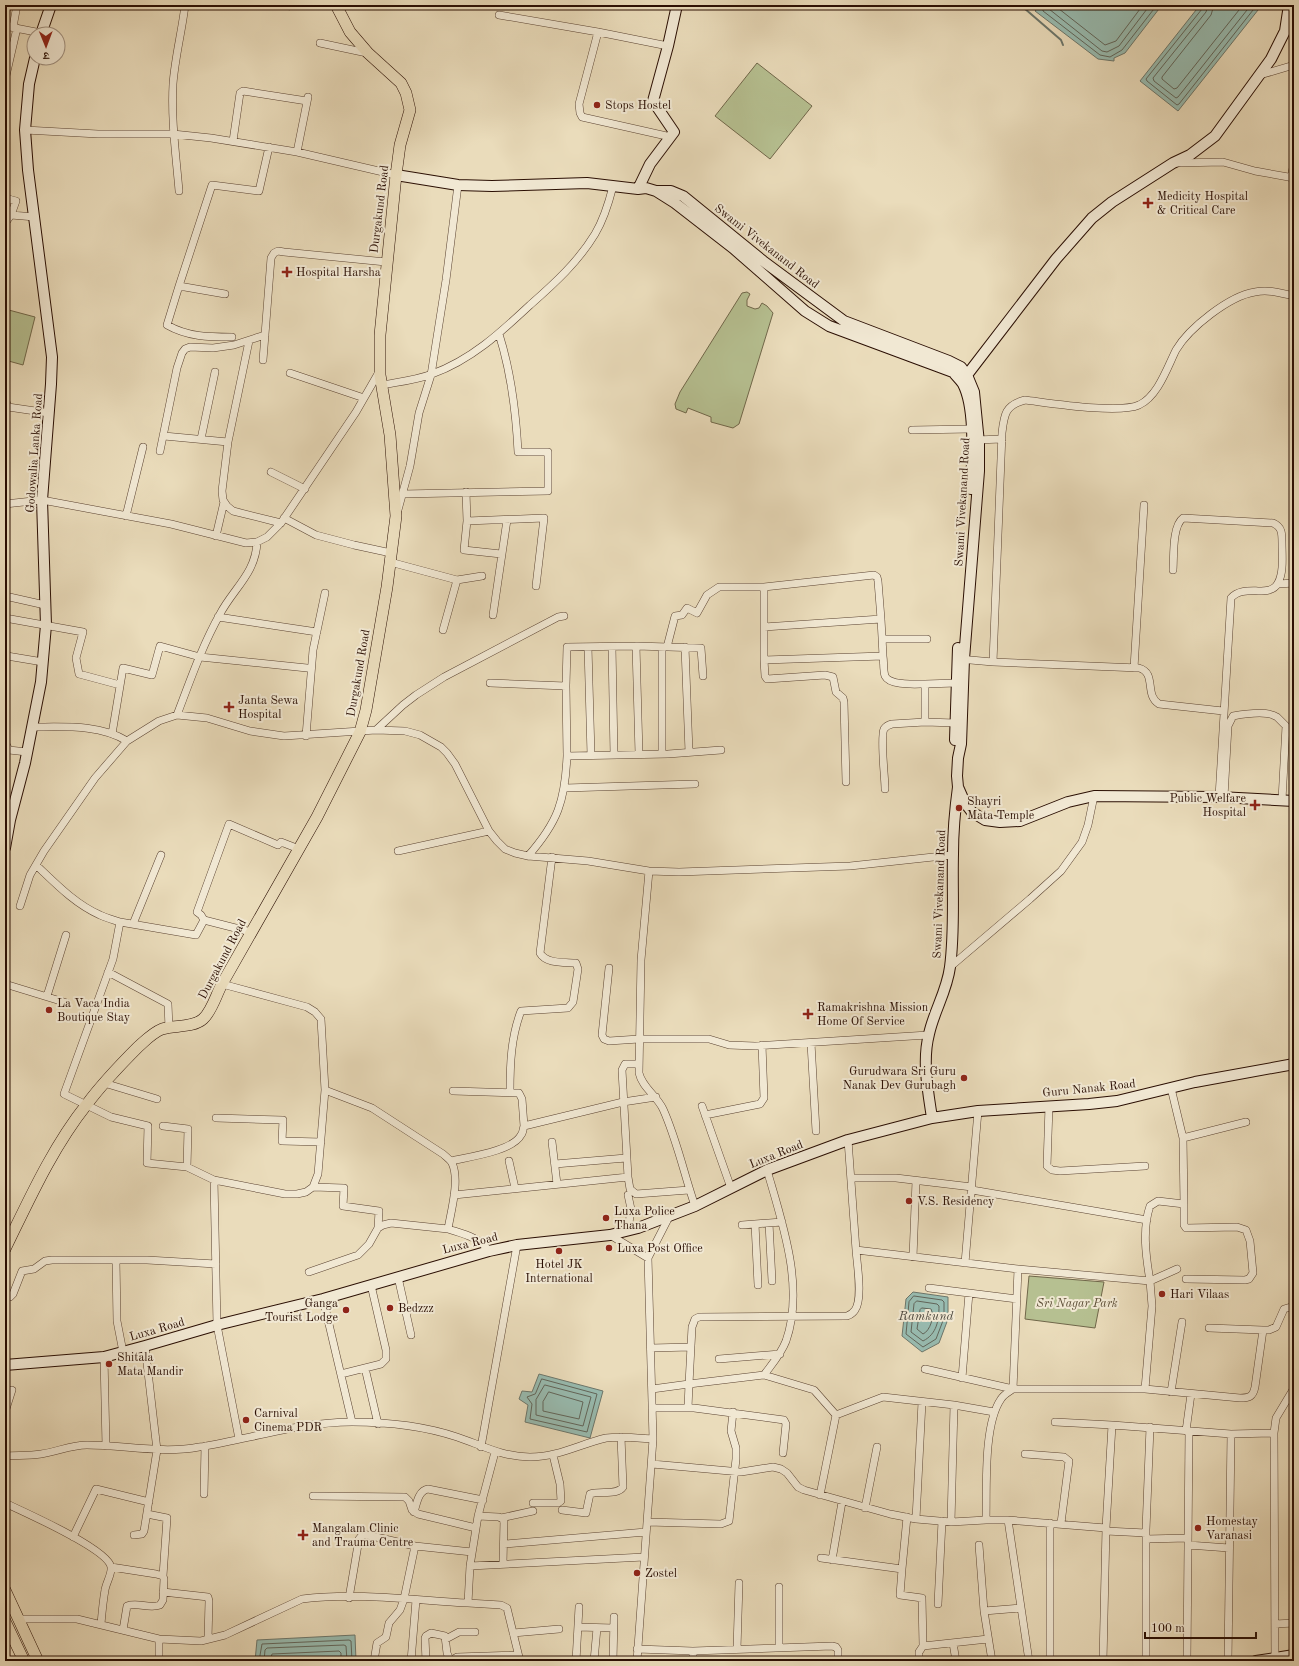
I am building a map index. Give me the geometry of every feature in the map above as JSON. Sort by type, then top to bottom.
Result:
[{"type":"main road","name":"Durgakund Road","points":[[6,1245],[35,1187],[64,1136],[86,1104],[104,1083],[152,1035],[169,1028],[194,1024],[203,1019],[317,817],[360,732],[366,710],[391,558],[396,516],[390,435],[380,370],[380,334],[386,262],[400,145],[410,110],[406,93],[401,82],[368,53],[350,32],[336,5]]},
{"type":"main road","points":[[5,1590],[38,1661]]},
{"type":"main road","points":[[5,1621],[9,1636],[24,1661]]},
{"type":"street","points":[[5,80],[18,5]]},
{"type":"street","points":[[44,26],[51,5]]},
{"type":"street","points":[[179,191],[173,134],[173,82],[184,5]]},
{"type":"street","points":[[967,375],[1056,259],[1092,218],[1112,202],[1173,163],[1190,155],[1215,136],[1234,112],[1273,55],[1285,31],[1289,5]]},
{"type":"street","points":[[638,190],[650,164],[674,132],[653,101],[668,46],[674,6]]},
{"type":"street","points":[[499,15],[668,46]]},
{"type":"street","points":[[5,26],[26,31]]},
{"type":"street","points":[[598,32],[579,104],[582,117],[671,138]]},
{"type":"street","points":[[320,43],[368,53]]},
{"type":"street","points":[[1259,75],[1294,65]]},
{"type":"street","name":"Godowalia Lanka Road","points":[[5,848],[41,682],[46,624],[42,500],[52,357],[25,130],[29,84],[33,66]]},
{"type":"street","points":[[233,141],[240,93],[244,91],[308,98],[297,152]]},
{"type":"street","points":[[25,130],[98,134],[173,134],[233,141],[297,152],[396,175]]},
{"type":"street","points":[[232,337],[192,335],[176,330],[167,325],[212,185],[259,191],[269,147]]},
{"type":"street","points":[[1173,163],[1222,162],[1255,171],[1293,178],[1294,163]]},
{"type":"street","name":"Swami Vivekanand Road","points":[[396,175],[458,185],[492,186],[587,183],[638,190],[646,188],[656,191],[671,191],[683,196],[763,261],[844,321],[949,361],[961,368],[967,375],[974,392],[976,440],[960,659],[962,744],[958,758]]},
{"type":"street","points":[[396,516],[410,466],[419,413],[431,375],[446,280],[458,185]]},
{"type":"street","points":[[382,385],[431,375],[475,353],[499,334],[580,257],[596,232],[606,212],[613,186]]},
{"type":"street","name":"Swami Vivekanand Road","points":[[656,191],[733,248],[805,311],[829,326],[935,364],[952,372],[962,382],[967,393],[971,429],[976,440]]},
{"type":"street","points":[[5,198],[16,201],[7,221]]},
{"type":"street","points":[[7,221],[35,217]]},
{"type":"street","points":[[263,360],[271,258],[274,253],[284,252],[386,262]]},
{"type":"street","points":[[179,286],[225,294]]},
{"type":"street","points":[[993,662],[1002,439],[1006,412],[1010,406],[1024,400],[1120,410],[1140,404],[1149,398],[1156,389],[1177,348],[1205,318],[1241,296],[1255,292],[1267,291],[1294,296]]},
{"type":"street","points":[[403,494],[548,491],[548,452],[518,452],[515,409],[509,373],[499,334]]},
{"type":"street","points":[[160,451],[177,368],[182,353],[185,349],[190,347],[223,347],[265,335]]},
{"type":"street","points":[[216,536],[224,502],[222,491],[228,442],[249,340]]},
{"type":"street","points":[[5,504],[42,500],[171,524],[246,543],[257,542],[267,537],[283,520],[364,398],[380,370]]},
{"type":"street","points":[[201,439],[215,372]]},
{"type":"street","points":[[290,373],[364,398]]},
{"type":"street","points":[[5,400],[8,407],[49,414]]},
{"type":"street","points":[[912,430],[971,429]]},
{"type":"street","points":[[164,436],[228,442]]},
{"type":"street","points":[[976,440],[1002,439]]},
{"type":"street","points":[[126,516],[143,447]]},
{"type":"street","points":[[271,472],[305,489]]},
{"type":"street","points":[[466,492],[467,521],[464,550],[502,554]]},
{"type":"street","points":[[224,502],[233,511],[283,520],[316,535],[354,545],[457,580],[482,576]]},
{"type":"street","points":[[1134,668],[1144,505]]},
{"type":"street","points":[[467,521],[544,518],[536,586]]},
{"type":"street","points":[[1173,570],[1176,528],[1178,522],[1183,518],[1273,523],[1279,526],[1282,531],[1281,566],[1278,584],[1274,588],[1266,591],[1241,591],[1236,593],[1231,598],[1223,711],[1222,797]]},
{"type":"street","points":[[493,615],[507,520]]},
{"type":"street","points":[[177,715],[218,617],[246,578],[251,568],[255,559],[257,542]]},
{"type":"street","points":[[662,754],[664,647],[675,616],[682,614],[687,608],[697,613],[707,595],[719,587],[764,587],[874,575],[878,581],[883,656],[885,675],[888,680],[897,683],[925,684],[956,682]]},
{"type":"street","points":[[443,630],[457,580]]},
{"type":"street","points":[[1278,584],[1294,583]]},
{"type":"street","points":[[764,587],[765,676],[767,679],[825,675],[833,677],[836,692],[843,698],[844,702],[846,782]]},
{"type":"street","points":[[306,736],[313,650],[325,593]]},
{"type":"street","points":[[5,596],[45,605]]},
{"type":"street","points":[[376,730],[416,694],[444,677],[558,617],[564,616]]},
{"type":"street","points":[[218,617],[317,632]]},
{"type":"street","points":[[5,618],[46,624],[83,632],[76,658],[79,674],[120,685]]},
{"type":"street","points":[[764,627],[881,619]]},
{"type":"street","points":[[882,639],[927,639]]},
{"type":"street","points":[[112,734],[123,668],[152,675],[160,646],[200,657],[306,668]]},
{"type":"street","points":[[636,646],[639,754]]},
{"type":"street","points":[[528,856],[552,826],[558,814],[565,788],[568,756],[566,686],[567,647],[588,648],[636,646],[701,648],[703,676]]},
{"type":"street","points":[[612,647],[614,755]]},
{"type":"street","points":[[685,647],[689,752]]},
{"type":"street","points":[[588,648],[591,755]]},
{"type":"street","points":[[5,663],[6,656],[43,662]]},
{"type":"street","points":[[764,660],[883,656]]},
{"type":"street","points":[[960,659],[993,662],[1144,669],[1150,678],[1152,695],[1155,701],[1160,704],[1223,711]]},
{"type":"street","name":"Swami Vivekanand Road","points":[[932,1118],[926,1061],[928,1035],[947,983],[950,967],[954,898],[952,855],[953,831],[958,787],[958,758],[955,723],[956,682],[960,659]]},
{"type":"street","points":[[490,683],[566,686]]},
{"type":"street","points":[[925,684],[925,722]]},
{"type":"street","points":[[1222,797],[1228,726],[1233,716],[1262,714],[1276,716],[1286,726],[1282,800]]},
{"type":"street","points":[[20,906],[30,875],[63,822],[95,778],[127,741],[159,721],[177,715],[207,718],[269,735],[292,737],[376,730],[405,731],[420,735],[441,747],[448,753],[456,764],[489,831],[505,849],[515,854],[588,861],[649,871],[679,872],[850,866],[952,855]]},
{"type":"street","points":[[885,789],[883,741],[885,728],[888,725],[925,722],[955,723]]},
{"type":"street","points":[[32,727],[88,727],[112,734],[127,741]]},
{"type":"street","points":[[5,742],[9,750],[27,752]]},
{"type":"street","points":[[568,756],[662,754],[721,750]]},
{"type":"street","points":[[565,788],[694,784]]},
{"type":"street","points":[[958,787],[965,803],[972,812],[985,820],[1000,822],[1020,821],[1068,802],[1094,796],[1222,797],[1294,801]]},
{"type":"street","points":[[950,967],[1030,900],[1061,871],[1082,842],[1088,825],[1094,796]]},
{"type":"street","points":[[251,932],[204,920],[202,915],[196,912],[229,824],[278,845],[281,842],[299,849]]},
{"type":"street","points":[[398,851],[489,831]]},
{"type":"street","points":[[133,924],[161,856]]},
{"type":"street","points":[[510,1092],[511,1058],[516,1024],[521,1011],[568,1008],[573,1002],[578,969],[576,963],[549,960],[543,958],[540,953],[552,857]]},
{"type":"street","points":[[36,865],[65,892],[100,916],[120,922],[196,934],[204,920]]},
{"type":"street","points":[[649,871],[641,960],[638,1064],[640,1080],[656,1096],[666,1116],[695,1206]]},
{"type":"street","points":[[120,922],[116,945],[108,972],[64,1094],[111,1117],[148,1126],[147,1163],[187,1167],[214,1180],[285,1194],[306,1192],[313,1187],[318,1174],[321,1142],[325,1090],[321,1019],[315,1012],[307,1008],[222,984]]},
{"type":"street","points":[[47,996],[66,935]]},
{"type":"street","points":[[609,968],[602,1035],[604,1039],[613,1041],[639,1038],[709,1039],[729,1045],[762,1045],[928,1035]]},
{"type":"street","points":[[108,972],[168,1004],[169,1028]]},
{"type":"street","points":[[5,984],[67,1003]]},
{"type":"street","points":[[811,1043],[816,1131]]},
{"type":"street","points":[[705,1115],[760,1104],[764,1098],[762,1045]]},
{"type":"street","points":[[638,1064],[628,1063],[623,1067],[621,1075],[626,1158],[630,1189],[636,1194],[689,1190]]},
{"type":"street","name":"Guru Nanak Road","points":[[932,1118],[978,1110],[1117,1101],[1229,1075],[1294,1064]]},
{"type":"street","points":[[104,1083],[157,1099]]},
{"type":"street","points":[[1171,1088],[1183,1138],[1184,1225],[1186,1228],[1237,1227],[1246,1230],[1250,1241],[1253,1269],[1252,1276],[1245,1280],[1186,1279]]},
{"type":"street","points":[[325,1090],[350,1098],[385,1115],[451,1161],[455,1171],[454,1195],[448,1229]]},
{"type":"street","points":[[451,1161],[505,1147],[522,1135],[524,1126],[521,1095],[519,1093],[453,1091]]},
{"type":"street","points":[[524,1126],[623,1102],[656,1096]]},
{"type":"street","points":[[702,1106],[731,1188]]},
{"type":"street","points":[[1049,1106],[1048,1166],[1052,1170],[1145,1166]]},
{"type":"street","points":[[965,1263],[978,1110]]},
{"type":"street","points":[[216,1118],[283,1120],[282,1141],[321,1142]]},
{"type":"street","name":"Luxa Road","points":[[5,1365],[104,1360],[123,1352],[146,1349],[217,1328],[371,1287],[489,1251],[610,1235],[670,1217],[766,1170],[848,1140],[932,1118]]},
{"type":"street","points":[[1183,1138],[1246,1122]]},
{"type":"street","points":[[163,1126],[188,1129],[187,1167]]},
{"type":"street","points":[[688,1408],[693,1323],[699,1317],[847,1316],[852,1314],[855,1310],[858,1297],[848,1140]]},
{"type":"street","points":[[552,1142],[557,1184]]},
{"type":"street","points":[[555,1164],[626,1158]]},
{"type":"street","points":[[509,1161],[515,1188]]},
{"type":"street","points":[[764,1375],[780,1354],[786,1342],[792,1316],[791,1270],[782,1222],[766,1170]]},
{"type":"street","points":[[454,1195],[628,1177]]},
{"type":"street","points":[[851,1178],[883,1178],[916,1181],[972,1189],[1147,1220]]},
{"type":"street","points":[[214,1180],[217,1328],[239,1438]]},
{"type":"street","points":[[912,1256],[916,1181]]},
{"type":"street","points":[[313,1187],[344,1188],[343,1206],[379,1211],[378,1228]]},
{"type":"street","points":[[628,1195],[630,1209],[628,1230]]},
{"type":"street","points":[[1145,1389],[1152,1306],[1146,1252],[1147,1220],[1150,1206],[1158,1201],[1184,1204]]},
{"type":"street","points":[[637,1661],[653,1439],[648,1258],[670,1217]]},
{"type":"street","points":[[742,1225],[782,1222]]},
{"type":"street","points":[[310,1272],[358,1255],[369,1244],[382,1224],[391,1223],[448,1229],[476,1238],[484,1244],[489,1251]]},
{"type":"street","points":[[769,1223],[772,1281]]},
{"type":"street","points":[[755,1224],[758,1285]]},
{"type":"street","points":[[610,1235],[648,1258]]},
{"type":"street","points":[[411,1335],[398,1279],[517,1248],[481,1447]]},
{"type":"street","points":[[856,1250],[965,1263],[1150,1281],[1177,1269]]},
{"type":"street","points":[[5,1297],[10,1297],[13,1294],[22,1271],[37,1268],[45,1261],[116,1260],[216,1264]]},
{"type":"street","points":[[116,1260],[117,1321],[123,1352]]},
{"type":"street","points":[[1013,1389],[1018,1268]]},
{"type":"street","points":[[217,1328],[324,1304],[371,1287],[387,1354],[384,1362],[341,1374]]},
{"type":"street","points":[[929,1288],[1017,1299]]},
{"type":"street","points":[[962,1378],[969,1293]]},
{"type":"street","points":[[324,1304],[352,1422]]},
{"type":"street","points":[[1209,1328],[1269,1330],[1276,1327],[1284,1309],[1294,1306]]},
{"type":"street","points":[[1171,1392],[1182,1322]]},
{"type":"street","points":[[925,1369],[1013,1389],[1145,1389],[1240,1398],[1252,1396],[1254,1394],[1263,1330]]},
{"type":"street","points":[[651,1348],[691,1347]]},
{"type":"street","points":[[5,1370],[104,1360],[146,1349],[157,1450],[144,1531],[142,1534],[134,1535]]},
{"type":"street","points":[[719,1359],[780,1354]]},
{"type":"street","points":[[104,1360],[106,1446]]},
{"type":"street","points":[[365,1368],[378,1424]]},
{"type":"street","points":[[652,1389],[764,1375],[814,1390],[836,1415]]},
{"type":"street","points":[[986,1520],[989,1443],[994,1412],[1004,1394],[1013,1389]]},
{"type":"street","points":[[5,1412],[12,1390]]},
{"type":"street","points":[[1275,1659],[1274,1433],[1276,1418],[1293,1393]]},
{"type":"street","points":[[1187,1661],[1187,1431],[1191,1394]]},
{"type":"street","points":[[836,1415],[883,1397],[954,1405],[994,1412]]},
{"type":"street","points":[[916,1519],[922,1402]]},
{"type":"street","points":[[951,1522],[954,1405]]},
{"type":"street","points":[[652,1408],[688,1408],[733,1412],[784,1420],[786,1424],[783,1453]]},
{"type":"street","points":[[647,1522],[725,1524],[729,1521],[736,1452],[732,1431],[733,1412]]},
{"type":"street","points":[[820,1495],[836,1415]]},
{"type":"street","points":[[5,1456],[42,1454],[78,1446],[106,1446],[157,1450],[179,1449],[205,1446],[239,1438],[311,1425],[352,1422],[419,1428],[456,1437],[495,1452],[512,1456],[527,1457],[554,1455],[597,1441],[621,1438],[653,1439]]},
{"type":"street","points":[[1055,1422],[1150,1427],[1231,1434],[1274,1433]]},
{"type":"street","points":[[1103,1661],[1106,1529],[1112,1425]]},
{"type":"street","points":[[1146,1661],[1146,1536],[1150,1427]]},
{"type":"street","points":[[1228,1661],[1231,1434]]},
{"type":"street","points":[[562,1510],[586,1513],[590,1494],[617,1492],[622,1489],[621,1438]]},
{"type":"street","points":[[204,1494],[205,1446]]},
{"type":"street","points":[[865,1508],[877,1447]]},
{"type":"street","points":[[468,1603],[470,1566],[478,1516],[495,1452]]},
{"type":"street","points":[[1025,1454],[1064,1457],[1069,1461],[1061,1524]]},
{"type":"street","points":[[533,1503],[558,1503],[561,1501],[560,1484],[554,1455]]},
{"type":"street","points":[[652,1464],[735,1472],[749,1472],[773,1467],[781,1469],[787,1473],[798,1487],[804,1490],[865,1508],[916,1519],[942,1522],[986,1520],[1050,1522],[1229,1548]]},
{"type":"street","points":[[73,1537],[96,1488],[149,1502]]},
{"type":"street","points":[[414,1512],[420,1494],[422,1491],[428,1489],[483,1500]]},
{"type":"street","points":[[313,1496],[401,1497],[409,1501],[414,1512],[476,1528]]},
{"type":"street","points":[[832,1560],[842,1502]]},
{"type":"street","points":[[5,1503],[73,1537],[103,1555],[109,1562],[111,1567],[105,1589],[101,1624]]},
{"type":"street","points":[[478,1516],[501,1518],[534,1511]]},
{"type":"street","points":[[124,1630],[127,1606],[158,1606],[162,1603],[165,1582],[163,1576],[167,1518],[147,1514]]},
{"type":"street","points":[[907,1517],[900,1595],[920,1598],[922,1600],[922,1646],[919,1652],[919,1661]]},
{"type":"street","points":[[501,1518],[504,1522],[504,1564]]},
{"type":"street","points":[[1008,1520],[1029,1661]]},
{"type":"street","points":[[938,1604],[942,1522]]},
{"type":"street","points":[[1050,1522],[1050,1661]]},
{"type":"street","points":[[504,1544],[646,1532]]},
{"type":"street","points":[[349,1598],[361,1536],[366,1534],[415,1546],[472,1552]]},
{"type":"street","points":[[979,1545],[984,1611],[992,1661]]},
{"type":"street","points":[[374,1661],[376,1643],[386,1637],[389,1623],[400,1610],[404,1599],[415,1546]]},
{"type":"street","points":[[470,1566],[644,1558]]},
{"type":"street","points":[[821,1558],[902,1569]]},
{"type":"street","points":[[111,1567],[163,1576]]},
{"type":"street","points":[[737,1648],[739,1584]]},
{"type":"street","points":[[779,1587],[779,1647]]},
{"type":"street","points":[[163,1592],[208,1597],[208,1640]]},
{"type":"street","points":[[17,1618],[77,1619],[159,1639],[188,1641],[208,1640],[225,1635],[302,1599],[404,1599],[505,1606],[509,1611],[519,1658],[457,1657],[450,1660],[447,1653],[445,1636],[431,1633],[426,1636],[426,1661]]},
{"type":"street","points":[[411,1661],[416,1600]]},
{"type":"street","points":[[576,1661],[579,1607]]},
{"type":"street","points":[[984,1611],[1020,1608]]},
{"type":"street","points":[[613,1661],[614,1617]]},
{"type":"street","points":[[1274,1624],[1294,1623]]},
{"type":"street","points":[[578,1627],[613,1628]]},
{"type":"street","points":[[594,1661],[597,1628]]},
{"type":"street","points":[[513,1633],[559,1629]]},
{"type":"street","points":[[446,1638],[459,1632],[475,1632]]},
{"type":"street","points":[[9,1636],[27,1637]]},
{"type":"street","points":[[159,1639],[159,1661]]},
{"type":"street","points":[[922,1646],[988,1639]]},
{"type":"street","points":[[953,1643],[956,1661]]},
{"type":"street","points":[[637,1649],[693,1651],[737,1648],[836,1647],[838,1650],[838,1661]]},
{"type":"street","points":[[693,1651],[693,1661]]},
{"type":"street","points":[[1256,1661],[1294,1655]]},
{"type":"green space","points":[[757,63],[812,106],[770,159],[715,116]]},
{"type":"green space","points":[[747,292],[750,294],[747,300],[747,306],[755,309],[759,308],[762,303],[773,313],[739,424],[733,428],[711,422],[711,417],[688,408],[686,413],[676,409],[675,404],[680,392],[742,293]]},
{"type":"green space","points":[[5,309],[35,317],[23,365],[5,360]]},
{"type":"green space","name":"Sri Nagar Park","points":[[1029,1276],[1104,1282],[1095,1328],[1025,1319]]},
{"type":"water","points":[[1040,5],[1162,5],[1125,53],[1114,58],[1114,61],[1098,59],[1035,11]]},
{"type":"water","points":[[1200,5],[1262,5],[1178,111],[1140,81]]},
{"type":"water","name":"Ramkund","points":[[913,1292],[948,1297],[948,1319],[939,1343],[922,1352],[902,1336],[906,1299]]},
{"type":"water","points":[[539,1374],[603,1391],[590,1438],[525,1422],[528,1405],[519,1399],[522,1391],[532,1392]]},
{"type":"water","points":[[355,1635],[356,1661],[255,1661],[257,1640]]},
{"type":"waterway","points":[[1025,5],[1024,8],[1061,40],[1063,45]]},
{"type":"place","name":"Stops Hostel","points":[[597,105]]},
{"type":"place","name":"Medicity Hospital & Critical Care","points":[[1148,203]]},
{"type":"place","name":"Hospital Harsha","points":[[287,272]]},
{"type":"place","name":"Janta Sewa Hospital","points":[[229,707]]},
{"type":"place","name":"Public Welfare Hospital","points":[[1255,805]]},
{"type":"place","name":"Shayri Mata Temple","points":[[959,808]]},
{"type":"place","name":"La Vaca India Boutique Stay","points":[[49,1010]]},
{"type":"place","name":"Ramakrishna Mission Home Of Service","points":[[808,1014]]},
{"type":"place","name":"Gurudwara Sri Guru Nanak Dev Gurubagh","points":[[964,1078]]},
{"type":"place","name":"V.S. Residency","points":[[909,1201]]},
{"type":"place","name":"Luxa Police Thana","points":[[606,1218]]},
{"type":"place","name":"Luxa Post Office","points":[[609,1248]]},
{"type":"place","name":"Hotel JK International","points":[[559,1251]]},
{"type":"place","name":"Hari Vilaas","points":[[1162,1294]]},
{"type":"place","name":"Bedzzz","points":[[390,1308]]},
{"type":"place","name":"Ganga Tourist Lodge","points":[[346,1310]]},
{"type":"place","name":"Shitala Mata Mandir","points":[[109,1364]]},
{"type":"place","name":"Carnival Cinema PDR","points":[[246,1420]]},
{"type":"place","name":"Homestay Varanasi","points":[[1198,1528]]},
{"type":"place","name":"Mangalam Clinic and Trauma Centre","points":[[303,1535]]},
{"type":"place","name":"Zostel","points":[[637,1573]]}]
